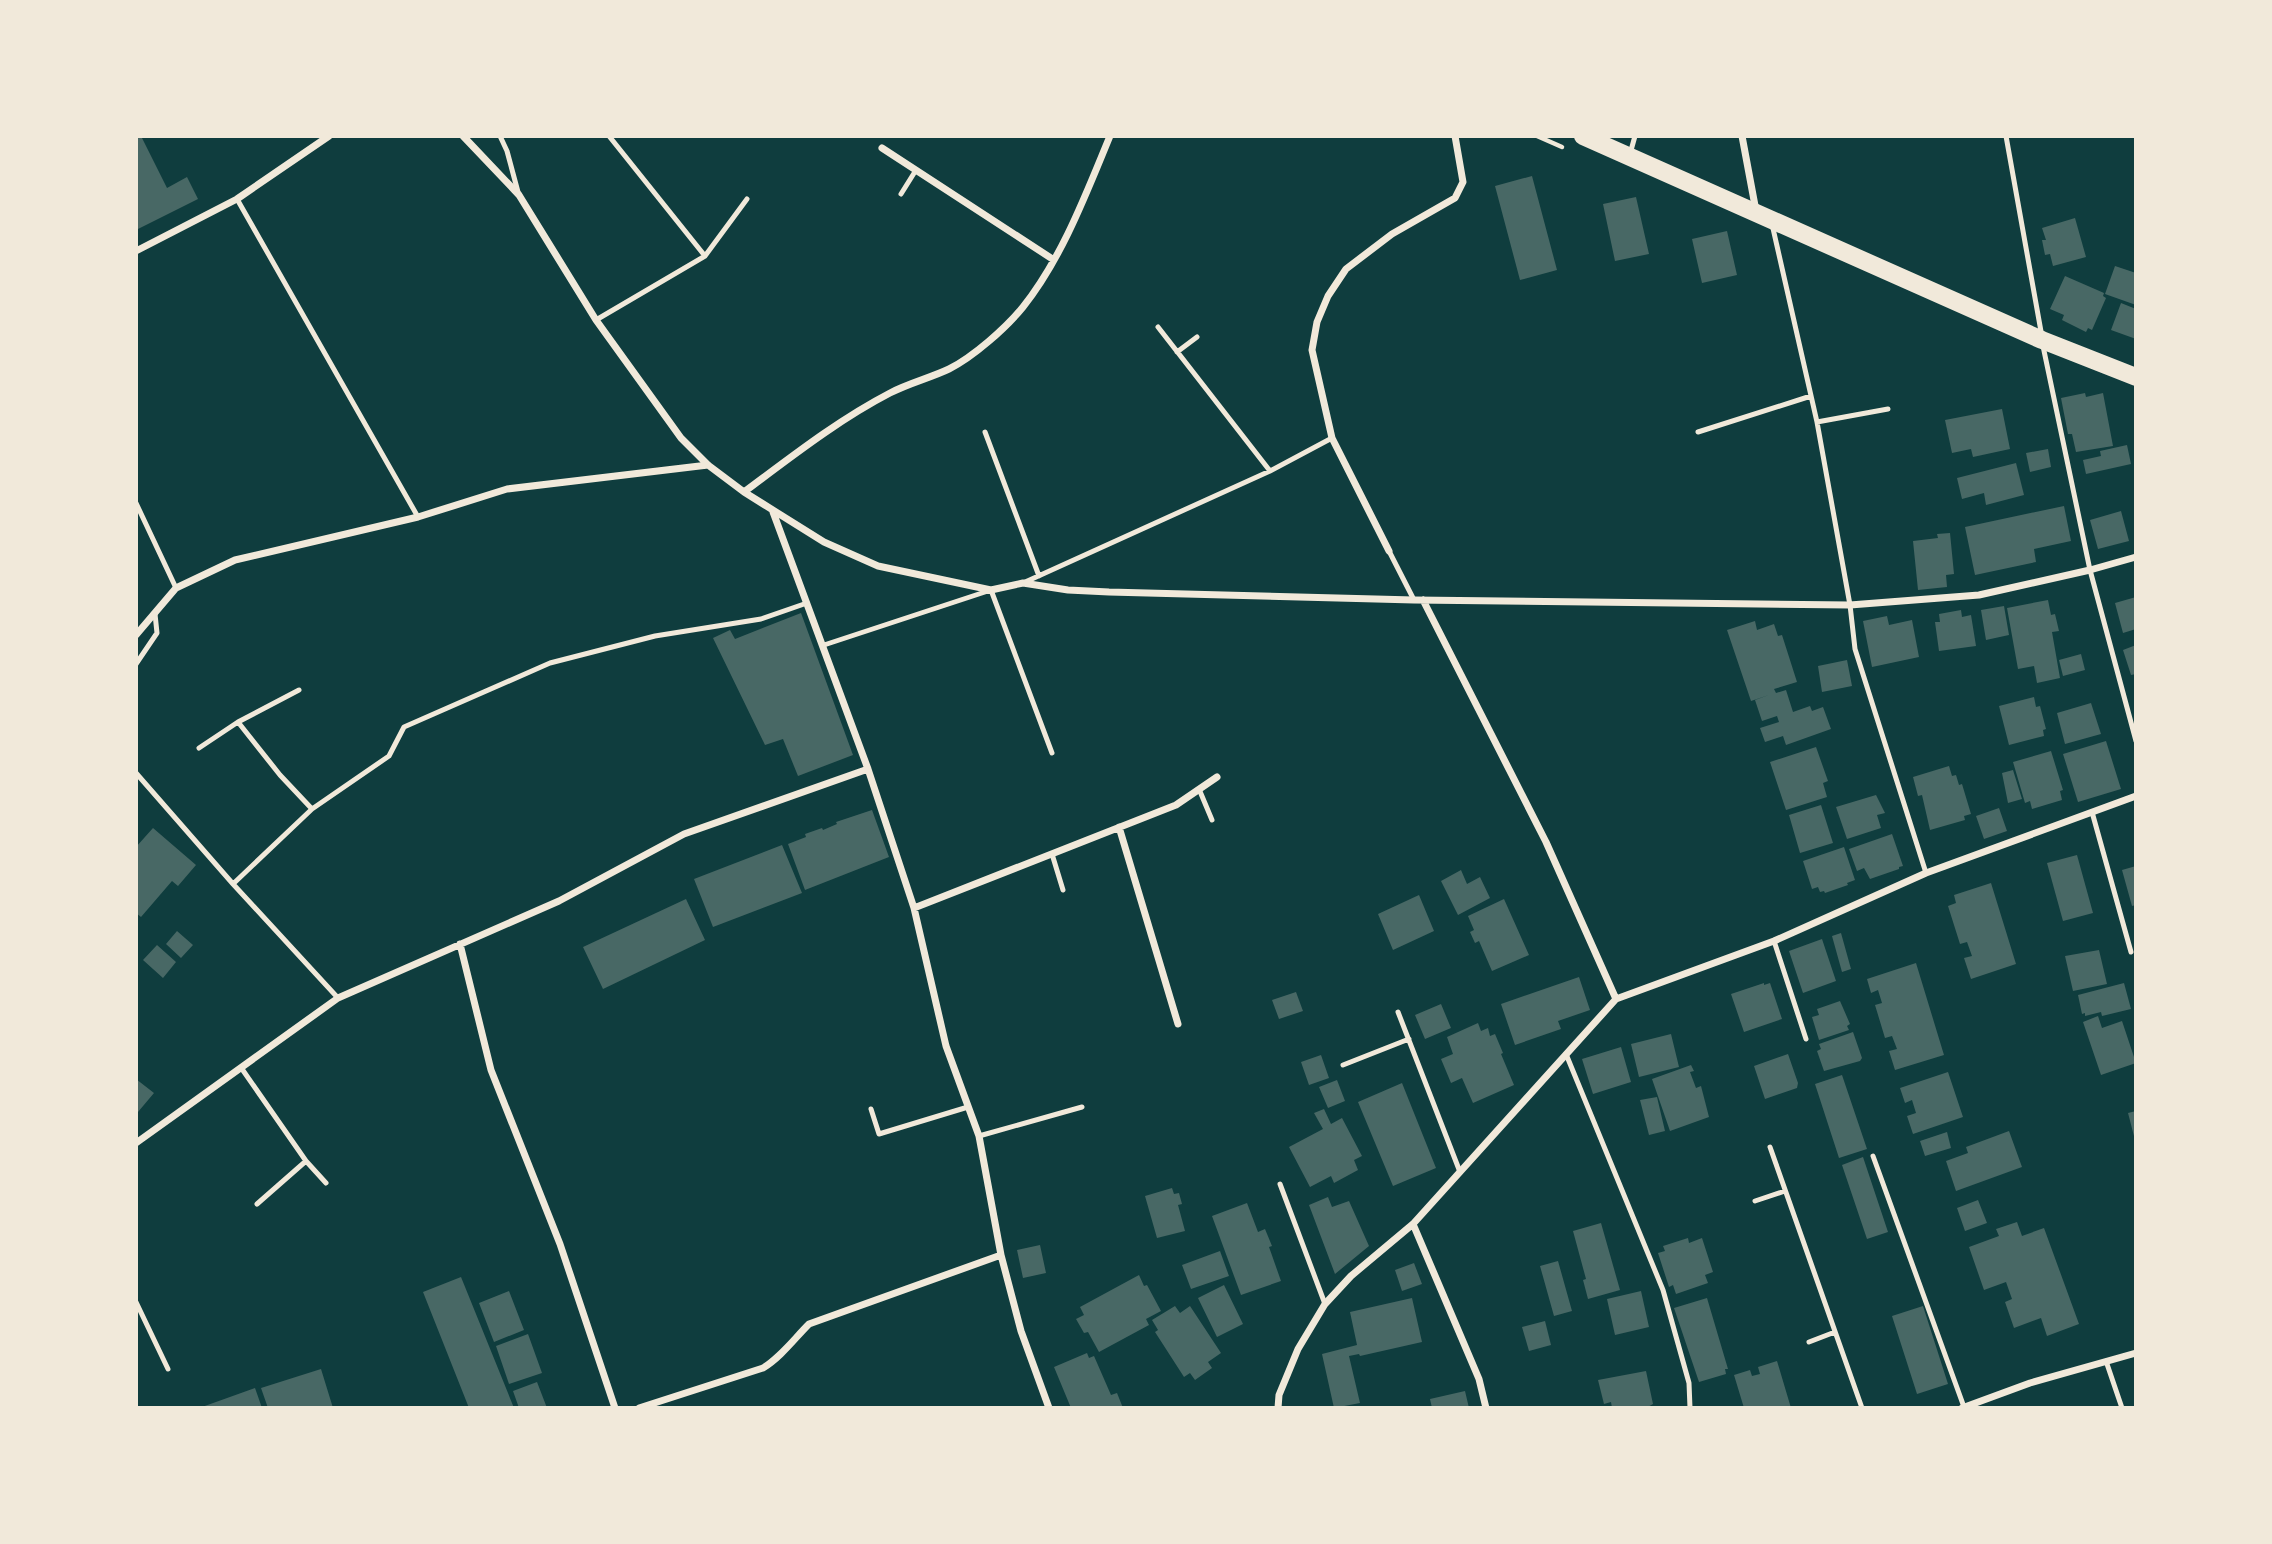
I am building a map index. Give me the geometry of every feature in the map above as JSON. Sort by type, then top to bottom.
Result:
[{"type":"main road","points":[[1583,136],[2042,340],[2136,377]]},
{"type":"street","points":[[136,251],[237,199],[329,136]]},
{"type":"street","points":[[463,136],[519,195],[596,320],[681,438],[708,465],[773,512],[824,542],[878,566],[991,590],[1023,583],[1068,590],[1414,600],[1850,605],[1979,595],[2136,557]]},
{"type":"street","points":[[744,492],[809,444],[873,402],[951,368],[972,354],[1023,308],[1054,260],[1110,136]]},
{"type":"street","points":[[1389,551],[1332,438],[1312,350],[1317,322],[1328,296],[1346,269],[1392,234],[1455,198],[1463,182],[1455,136]]},
{"type":"street","points":[[1742,136],[1764,217]]},
{"type":"street","points":[[882,148],[1054,260]]},
{"type":"street","points":[[136,635],[176,588],[234,560],[418,517],[507,489],[708,465]]},
{"type":"street","points":[[773,512],[868,768],[914,908],[946,1046],[979,1136],[1001,1255],[1021,1331],[1049,1408]]},
{"type":"street","points":[[1423,600],[1546,842],[1616,999]]},
{"type":"street","points":[[136,1143],[338,998],[559,901],[684,834],[868,768]]},
{"type":"street","points":[[914,908],[1176,805],[1217,777]]},
{"type":"street","points":[[1278,1408],[1279,1395],[1298,1349],[1325,1304],[1352,1276],[1413,1224],[1616,999],[1774,941],[1926,873],[2136,796]]},
{"type":"street","points":[[1119,827],[1178,1024]]},
{"type":"street","points":[[460,944],[491,1070],[560,1244],[615,1408]]},
{"type":"street","points":[[1413,1224],[1479,1379],[1486,1408]]},
{"type":"street","points":[[639,1408],[763,1368],[778,1359],[809,1324],[1001,1255]]},
{"type":"street","points":[[1963,1407],[2031,1383],[2136,1353]]},
{"type":"lane","points":[[500,136],[508,151],[519,195]]},
{"type":"lane","points":[[609,136],[705,256]]},
{"type":"lane","points":[[1629,156],[1635,136]]},
{"type":"lane","points":[[2006,136],[2042,340],[2090,570],[2136,741]]},
{"type":"lane","points":[[901,194],[916,170]]},
{"type":"lane","points":[[237,199],[418,517]]},
{"type":"lane","points":[[596,320],[705,256],[747,199]]},
{"type":"lane","points":[[1764,217],[1817,422],[1850,605],[1855,649],[1926,873]]},
{"type":"lane","points":[[1158,327],[1270,471]]},
{"type":"lane","points":[[1177,352],[1197,337]]},
{"type":"lane","points":[[1698,432],[1811,396]]},
{"type":"lane","points":[[1817,422],[1888,409]]},
{"type":"lane","points":[[985,432],[1039,576]]},
{"type":"lane","points":[[1023,583],[1270,471],[1332,438]]},
{"type":"lane","points":[[136,503],[176,588]]},
{"type":"lane","points":[[1389,551],[1414,600]]},
{"type":"lane","points":[[824,645],[991,590],[1052,753]]},
{"type":"lane","points":[[233,884],[312,808],[389,756],[404,727],[550,663],[655,636],[761,619],[807,603]]},
{"type":"lane","points":[[136,664],[157,633],[155,614]]},
{"type":"lane","points":[[199,748],[238,722],[299,690]]},
{"type":"lane","points":[[238,722],[280,775],[312,808]]},
{"type":"lane","points":[[136,773],[338,998]]},
{"type":"lane","points":[[1199,789],[1212,820]]},
{"type":"lane","points":[[2092,812],[2131,952]]},
{"type":"lane","points":[[1052,854],[1063,890]]},
{"type":"lane","points":[[1774,941],[1806,1039]]},
{"type":"lane","points":[[1398,1012],[1460,1172]]},
{"type":"lane","points":[[1343,1065],[1409,1039]]},
{"type":"lane","points":[[1566,1054],[1663,1290],[1689,1383],[1690,1408]]},
{"type":"lane","points":[[242,1069],[306,1161],[326,1183]]},
{"type":"lane","points":[[871,1109],[879,1134],[968,1107]]},
{"type":"lane","points":[[979,1136],[1082,1107]]},
{"type":"lane","points":[[1770,1147],[1862,1408]]},
{"type":"lane","points":[[1873,1157],[1963,1407]]},
{"type":"lane","points":[[257,1204],[306,1161]]},
{"type":"lane","points":[[1280,1184],[1325,1304]]},
{"type":"lane","points":[[1755,1201],[1785,1191]]},
{"type":"lane","points":[[136,1302],[168,1369]]},
{"type":"lane","points":[[1809,1342],[1835,1332]]},
{"type":"lane","points":[[2106,1361],[2122,1408]]},
{"type":"building","points":[[136,136],[141,136],[167,188],[187,177],[198,199],[136,230]]},
{"type":"building","points":[[1532,176],[1557,270],[1520,280],[1495,186]]},
{"type":"building","points":[[1636,197],[1649,254],[1615,261],[1603,204]]},
{"type":"building","points":[[2075,218],[2086,257],[2053,266],[2050,254],[2045,255],[2042,240],[2046,240],[2042,228]]},
{"type":"building","points":[[1727,231],[1737,275],[1702,283],[1692,239]]},
{"type":"building","points":[[2115,266],[2136,273],[2136,305],[2105,294]]},
{"type":"building","points":[[2065,276],[2104,293],[2106,298],[2092,330],[2088,328],[2086,332],[2062,320],[2064,315],[2050,309]]},
{"type":"building","points":[[2121,303],[2136,309],[2136,339],[2111,330]]},
{"type":"building","points":[[2085,393],[2086,397],[2103,393],[2113,446],[2076,452],[2072,434],[2068,434],[2061,398]]},
{"type":"building","points":[[2002,409],[2010,449],[1973,457],[1971,449],[1952,453],[1945,420]]},
{"type":"building","points":[[2127,445],[2131,464],[2086,474],[2083,460],[2101,456],[2100,451]]},
{"type":"building","points":[[2048,449],[2051,467],[2030,472],[2026,453]]},
{"type":"building","points":[[2016,463],[2024,495],[1986,505],[1984,493],[1962,499],[1957,478]]},
{"type":"building","points":[[2064,506],[2071,541],[2034,549],[2036,562],[1975,575],[1965,527]]},
{"type":"building","points":[[2121,511],[2129,541],[2098,549],[2090,520]]},
{"type":"building","points":[[1950,533],[1954,574],[1946,575],[1947,587],[1918,590],[1913,541],[1938,538],[1937,534]]},
{"type":"building","points":[[2136,597],[2136,629],[2123,633],[2115,603]]},
{"type":"building","points":[[2048,600],[2051,615],[2055,614],[2059,631],[2052,632],[2060,678],[2037,683],[2034,666],[2018,669],[2007,608]]},
{"type":"building","points":[[2004,606],[2009,635],[1986,640],[1981,610]]},
{"type":"building","points":[[1961,610],[1962,617],[1971,615],[1976,646],[1939,651],[1935,622],[1940,622],[1939,614]]},
{"type":"building","points":[[801,613],[853,755],[798,776],[783,739],[765,745],[713,638],[730,630],[735,639]]},
{"type":"building","points":[[1887,616],[1889,625],[1912,620],[1919,657],[1872,667],[1863,621]]},
{"type":"building","points":[[1755,621],[1757,630],[1774,624],[1778,636],[1782,635],[1797,682],[1774,689],[1776,693],[1786,690],[1793,712],[1810,706],[1812,711],[1823,707],[1831,729],[1786,745],[1783,736],[1765,742],[1760,728],[1779,722],[1777,716],[1762,721],[1755,700],[1769,695],[1751,701],[1727,630]]},
{"type":"building","points":[[2136,645],[2136,674],[2131,675],[2123,650]]},
{"type":"building","points":[[2081,654],[2085,670],[2063,676],[2059,660]]},
{"type":"building","points":[[1847,660],[1852,686],[1822,692],[1818,666]]},
{"type":"building","points":[[2034,697],[2036,707],[2040,706],[2046,729],[2043,730],[2044,736],[2009,745],[1999,706]]},
{"type":"building","points":[[2091,703],[2101,734],[2065,744],[2057,713]]},
{"type":"building","points":[[2106,741],[2121,789],[2078,802],[2063,754]]},
{"type":"building","points":[[1816,747],[1828,781],[1823,783],[1827,797],[1786,810],[1770,762]]},
{"type":"building","points":[[2051,751],[2063,790],[2060,791],[2062,800],[2032,809],[2030,801],[2025,803],[2013,762]]},
{"type":"building","points":[[1949,766],[1952,776],[1956,775],[1959,785],[1962,784],[1971,814],[1964,816],[1965,820],[1930,830],[1922,795],[1918,796],[1913,777]]},
{"type":"building","points":[[2013,770],[2022,799],[2008,803],[2002,773]]},
{"type":"building","points":[[1876,795],[1885,813],[1877,815],[1881,828],[1847,839],[1836,807]]},
{"type":"building","points":[[1821,805],[1833,843],[1800,853],[1789,815]]},
{"type":"building","points":[[1999,808],[2007,831],[1984,839],[1976,816]]},
{"type":"building","points":[[872,810],[889,857],[805,890],[788,844],[806,837],[805,834],[822,828],[823,830],[837,824],[836,822]]},
{"type":"building","points":[[153,828],[196,865],[178,886],[172,881],[141,917],[136,913],[136,847]]},
{"type":"building","points":[[1892,834],[1903,866],[1870,879],[1864,868],[1857,871],[1849,849]]},
{"type":"building","points":[[782,845],[802,893],[713,927],[694,879]]},
{"type":"building","points":[[1844,847],[1855,880],[1825,893],[1820,892],[1818,887],[1812,889],[1803,861]]},
{"type":"building","points":[[2077,855],[2093,913],[2063,921],[2047,863]]},
{"type":"building","points":[[2136,866],[2136,905],[2132,906],[2122,870]]},
{"type":"building","points":[[1461,870],[1467,884],[1480,877],[1490,898],[1458,915],[1441,881]]},
{"type":"building","points":[[1991,883],[2016,964],[1971,979],[1964,958],[1972,956],[1967,942],[1960,944],[1948,906],[1956,903],[1954,895]]},
{"type":"building","points":[[1419,895],[1434,931],[1393,950],[1378,914]]},
{"type":"building","points":[[686,899],[705,940],[603,989],[583,947]]},
{"type":"building","points":[[1504,899],[1529,955],[1492,971],[1479,941],[1475,943],[1470,932],[1474,930],[1468,916]]},
{"type":"building","points":[[177,931],[193,945],[181,958],[166,944]]},
{"type":"building","points":[[1841,933],[1851,969],[1842,972],[1832,936]]},
{"type":"building","points":[[1822,939],[1836,981],[1803,993],[1789,951]]},
{"type":"building","points":[[157,945],[176,962],[163,978],[143,960]]},
{"type":"building","points":[[2099,950],[2107,984],[2073,991],[2065,956]]},
{"type":"building","points":[[1916,963],[1944,1055],[1895,1070],[1889,1051],[1897,1049],[1892,1036],[1885,1038],[1875,1005],[1882,1003],[1878,990],[1871,993],[1867,979]]},
{"type":"building","points":[[1579,977],[1590,1010],[1558,1021],[1561,1029],[1515,1045],[1501,1004]]},
{"type":"building","points":[[1770,983],[1782,1019],[1744,1032],[1731,994]]},
{"type":"building","points":[[2124,983],[2131,1009],[2102,1016],[2101,1012],[2085,1016],[2085,1013],[2082,1014],[2078,995]]},
{"type":"building","points":[[1296,992],[1303,1011],[1279,1019],[1272,1000]]},
{"type":"building","points":[[1840,1001],[1850,1024],[1847,1026],[1849,1030],[1819,1040],[1812,1017],[1819,1015],[1817,1009]]},
{"type":"building","points":[[1441,1004],[1451,1028],[1425,1039],[1415,1015]]},
{"type":"building","points":[[2098,1016],[2102,1028],[2122,1021],[2136,1063],[2101,1075],[2083,1022]]},
{"type":"building","points":[[1478,1023],[1481,1031],[1488,1028],[1490,1036],[1495,1034],[1514,1085],[1473,1103],[1462,1078],[1451,1083],[1441,1059],[1453,1054],[1447,1037]]},
{"type":"building","points":[[1853,1032],[1862,1058],[1860,1061],[1824,1071],[1817,1051],[1821,1049],[1819,1044]]},
{"type":"building","points":[[1671,1034],[1679,1067],[1639,1077],[1631,1044]]},
{"type":"building","points":[[1621,1047],[1631,1082],[1593,1094],[1582,1059]]},
{"type":"building","points":[[1788,1054],[1798,1083],[1797,1088],[1765,1099],[1754,1066]]},
{"type":"building","points":[[1321,1055],[1329,1078],[1309,1085],[1301,1062]]},
{"type":"building","points":[[1691,1065],[1694,1071],[1690,1072],[1696,1088],[1701,1086],[1709,1117],[1670,1131],[1652,1079]]},
{"type":"building","points":[[1948,1072],[1963,1117],[1913,1134],[1907,1116],[1916,1113],[1912,1100],[1905,1103],[1900,1088]]},
{"type":"building","points":[[1842,1075],[1867,1149],[1839,1158],[1815,1084]]},
{"type":"building","points":[[136,1079],[154,1093],[138,1112],[136,1111]]},
{"type":"building","points":[[1337,1080],[1345,1101],[1328,1108],[1319,1087]]},
{"type":"building","points":[[1402,1083],[1436,1168],[1393,1186],[1358,1102]]},
{"type":"building","points":[[1657,1097],[1665,1131],[1649,1135],[1640,1100]]},
{"type":"building","points":[[1324,1109],[1331,1124],[1342,1118],[1362,1156],[1354,1160],[1358,1170],[1334,1183],[1331,1176],[1310,1187],[1289,1147],[1323,1129],[1314,1113]]},
{"type":"building","points":[[2136,1111],[2136,1140],[2135,1140],[2128,1113]]},
{"type":"building","points":[[2009,1131],[2022,1167],[1956,1191],[1946,1161],[1968,1153],[1966,1147]]},
{"type":"building","points":[[1947,1132],[1951,1148],[1925,1156],[1920,1141]]},
{"type":"building","points":[[1863,1157],[1888,1232],[1867,1239],[1842,1165]]},
{"type":"building","points":[[1172,1188],[1174,1194],[1179,1193],[1182,1204],[1178,1205],[1185,1231],[1157,1238],[1145,1196]]},
{"type":"building","points":[[1328,1197],[1332,1207],[1349,1201],[1369,1246],[1335,1274],[1309,1205]]},
{"type":"building","points":[[1978,1200],[1987,1223],[1965,1231],[1957,1208]]},
{"type":"building","points":[[1247,1203],[1258,1232],[1265,1229],[1281,1281],[1241,1295],[1212,1216]]},
{"type":"building","points":[[2017,1222],[2022,1236],[2044,1228],[2079,1324],[2047,1336],[2041,1318],[2014,1328],[2005,1302],[2012,1299],[2006,1282],[1984,1290],[1969,1247],[1999,1236],[1996,1229]]},
{"type":"building","points":[[1601,1223],[1620,1290],[1588,1299],[1583,1280],[1586,1279],[1573,1231]]},
{"type":"building","points":[[1688,1238],[1689,1243],[1702,1238],[1713,1272],[1705,1275],[1708,1283],[1676,1294],[1673,1285],[1669,1287],[1658,1253],[1665,1251],[1663,1246]]},
{"type":"building","points":[[1040,1245],[1046,1273],[1023,1278],[1017,1250]]},
{"type":"building","points":[[1220,1251],[1229,1276],[1191,1289],[1182,1265]]},
{"type":"building","points":[[1558,1261],[1572,1311],[1554,1316],[1540,1266]]},
{"type":"building","points":[[1414,1263],[1422,1284],[1402,1291],[1395,1270]]},
{"type":"building","points":[[1139,1275],[1161,1311],[1146,1319],[1149,1325],[1099,1352],[1088,1332],[1084,1333],[1076,1319],[1084,1315],[1080,1307]]},
{"type":"building","points":[[461,1277],[514,1408],[469,1408],[423,1292]]},
{"type":"building","points":[[1224,1285],[1243,1324],[1217,1337],[1198,1298]]},
{"type":"building","points":[[509,1291],[524,1330],[494,1342],[479,1303]]},
{"type":"building","points":[[1641,1291],[1649,1327],[1615,1335],[1607,1299]]},
{"type":"building","points":[[1412,1298],[1422,1342],[1349,1356],[1360,1403],[1334,1408],[1322,1354],[1357,1345],[1350,1312]]},
{"type":"building","points":[[1707,1298],[1728,1369],[1725,1369],[1726,1374],[1699,1382],[1674,1308]]},
{"type":"building","points":[[1175,1306],[1180,1313],[1190,1306],[1221,1353],[1208,1362],[1212,1368],[1195,1380],[1190,1373],[1184,1377],[1155,1332],[1158,1330],[1152,1320]]},
{"type":"building","points":[[1923,1306],[1948,1384],[1917,1394],[1892,1316]]},
{"type":"building","points":[[1545,1321],[1551,1345],[1529,1351],[1522,1327]]},
{"type":"building","points":[[528,1334],[542,1373],[509,1384],[496,1346]]},
{"type":"building","points":[[1087,1353],[1089,1358],[1094,1356],[1111,1395],[1117,1393],[1123,1408],[1071,1408],[1054,1367]]},
{"type":"building","points":[[1777,1361],[1791,1408],[1744,1408],[1734,1375],[1750,1370],[1752,1376],[1760,1374],[1758,1367]]},
{"type":"building","points":[[321,1369],[333,1408],[268,1408],[261,1388]]},
{"type":"building","points":[[1646,1371],[1653,1404],[1646,1408],[1612,1408],[1611,1402],[1604,1404],[1598,1380]]},
{"type":"building","points":[[537,1382],[547,1408],[519,1408],[513,1391]]},
{"type":"building","points":[[255,1388],[262,1408],[202,1408],[202,1407]]},
{"type":"building","points":[[1465,1391],[1469,1408],[1432,1408],[1430,1399]]}]
